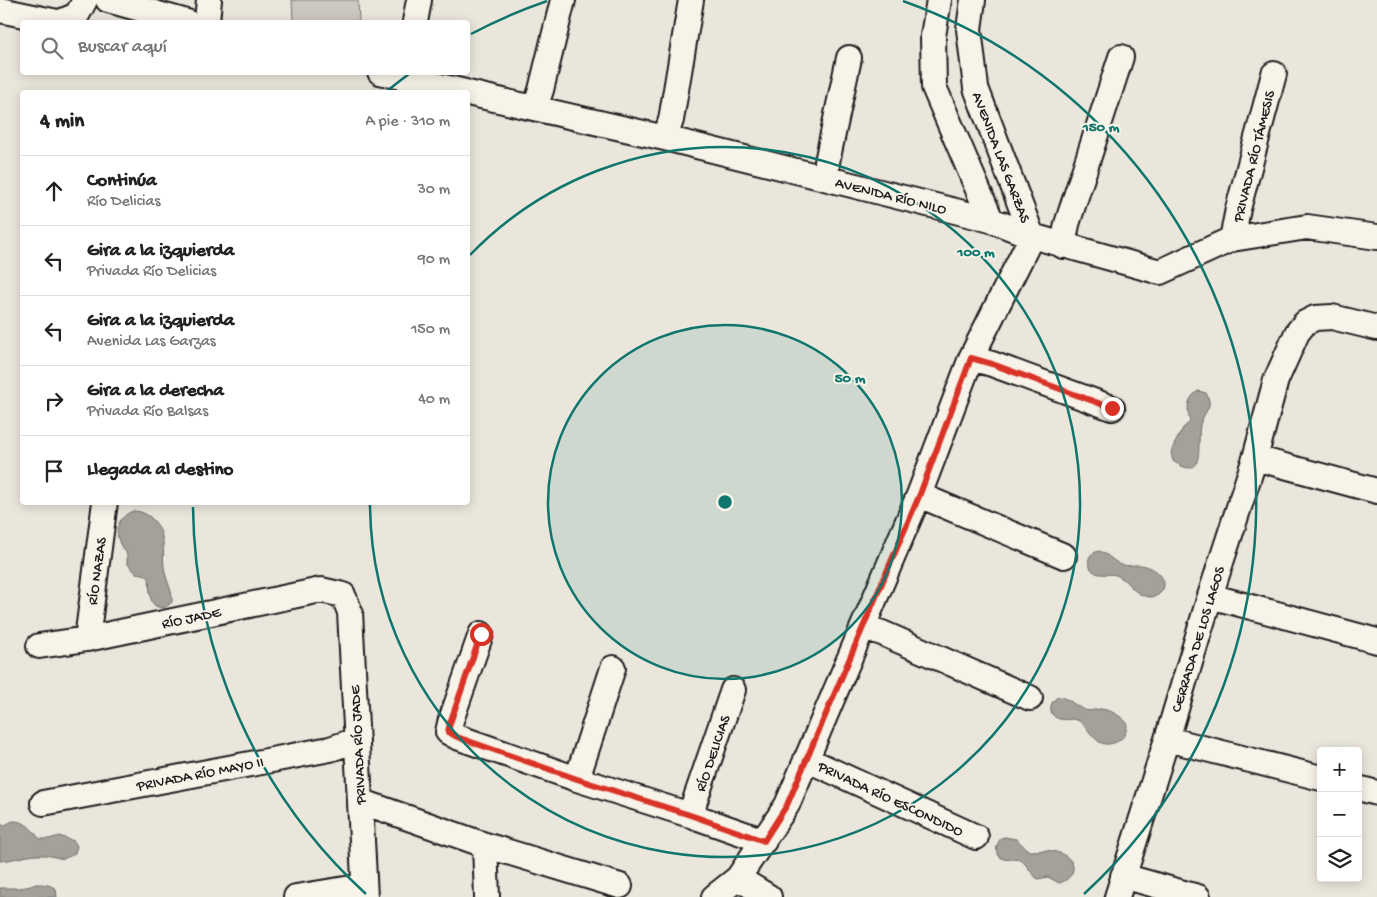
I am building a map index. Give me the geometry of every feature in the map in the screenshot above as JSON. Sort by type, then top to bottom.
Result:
[{"type":"street","points":[[64,20],[77,15],[85,0]]},
{"type":"street","points":[[108,0],[179,20]]},
{"type":"street","points":[[208,20],[209,0]]},
{"type":"street","points":[[415,20],[419,0]]},
{"type":"street","points":[[535,108],[563,0]]},
{"type":"street","points":[[665,138],[671,120],[691,0]]},
{"type":"street","points":[[939,0],[933,36],[934,87],[991,220]]},
{"type":"street","name":"AVENIDA LAS GARZAS","points":[[714,897],[738,878],[787,805],[920,494],[971,358],[1032,236],[976,88],[969,29],[973,0]]},
{"type":"street","points":[[0,10],[49,20]]},
{"type":"street","points":[[1064,246],[1067,224],[1121,57]]},
{"type":"street","points":[[827,178],[828,162],[849,58]]},
{"type":"street","name":"PRIVADA RÍO TÁMESIS","points":[[1232,239],[1238,209],[1274,74]]},
{"type":"street","name":"AVENIDA RÍO NILO","points":[[406,76],[455,90]]},
{"type":"street","name":"AVENIDA RÍO NILO","points":[[470,94],[665,138],[991,220],[1064,246],[1160,272],[1232,239],[1307,227],[1377,237]]},
{"type":"street","name":"CERRADA DE LOS LAGOS","points":[[1120,887],[1210,596],[1255,458],[1276,380],[1297,333],[1305,322],[1315,318],[1332,317],[1377,328]]},
{"type":"street","points":[[971,358],[1112,408]]},
{"type":"street","points":[[1255,458],[1377,491]]},
{"type":"street","points":[[920,494],[1064,556]]},
{"type":"street","name":"RÍO NAZAS","points":[[87,639],[105,505]]},
{"type":"street","name":"RÍO JADE","points":[[39,646],[87,639],[322,590],[343,595]]},
{"type":"street","name":"PRIVADA RÍO JADE","points":[[343,595],[350,612],[365,892]]},
{"type":"street","points":[[1210,596],[1377,641]]},
{"type":"street","points":[[863,627],[882,633],[1030,698]]},
{"type":"street","points":[[481,634],[448,732],[457,737],[577,779],[764,841]]},
{"type":"street","points":[[577,779],[613,668]]},
{"type":"street","name":"RÍO DELICIAS","points":[[690,815],[733,690]]},
{"type":"street","points":[[1167,739],[1317,777]]},
{"type":"street","name":"PRIVADA RÍO MAYO II","points":[[43,803],[330,749],[357,740]]},
{"type":"street","name":"PRIVADA RÍO ESCONDIDO","points":[[806,759],[976,837]]},
{"type":"street","points":[[1362,789],[1377,793]]},
{"type":"street","points":[[360,801],[485,845],[620,886]]},
{"type":"street","points":[[485,845],[487,897]]},
{"type":"street","points":[[738,878],[769,897]]},
{"type":"street","points":[[1120,887],[1198,897]]},
{"type":"street","points":[[296,897],[365,892]]},
{"type":"shaded area","points":[[292,0],[358,0],[359,20],[293,20]]},
{"type":"shaded area","points":[[1198,391],[1206,393],[1209,405],[1201,422],[1196,464],[1192,468],[1184,467],[1173,461],[1171,453],[1183,428],[1190,422],[1188,413],[1189,401]]},
{"type":"shaded area","points":[[133,511],[143,513],[152,519],[161,532],[164,568],[172,598],[172,602],[167,606],[160,608],[155,606],[150,595],[149,577],[136,573],[127,563],[127,555],[118,539],[117,533],[121,520]]},
{"type":"shaded area","points":[[1099,551],[1122,565],[1143,565],[1154,570],[1164,582],[1163,589],[1157,596],[1141,595],[1116,575],[1096,573],[1090,567],[1089,560],[1092,554]]},
{"type":"shaded area","points":[[1058,697],[1066,699],[1085,710],[1103,709],[1114,713],[1127,723],[1125,734],[1116,742],[1103,744],[1094,738],[1079,721],[1060,719],[1053,715],[1051,712],[1052,702]]},
{"type":"shaded area","points":[[13,821],[26,824],[40,839],[59,836],[74,841],[77,846],[75,853],[66,858],[38,855],[0,861],[0,825]]},
{"type":"shaded area","points":[[1001,838],[1016,839],[1029,851],[1058,852],[1064,855],[1072,864],[1073,871],[1066,880],[1059,883],[1048,877],[1038,879],[1021,860],[1017,858],[1006,860],[999,856],[997,853],[998,843]]},
{"type":"shaded area","points":[[36,884],[53,887],[56,889],[57,897],[0,897],[0,888],[32,886]]},
{"type":"route","points":[[481,634],[448,732],[457,737],[577,779],[764,841],[787,805],[920,494],[971,358],[1112,408]]}]
